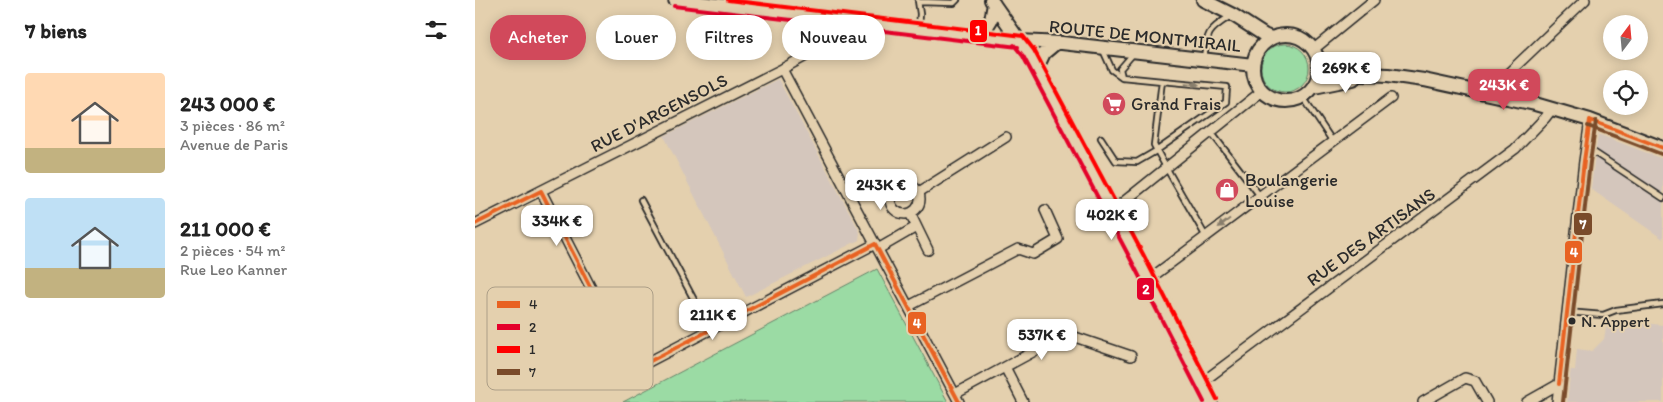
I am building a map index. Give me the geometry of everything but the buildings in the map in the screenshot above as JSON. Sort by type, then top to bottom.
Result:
[{"type":"main road","name":"ROUTE DE MONTMIRAIL","points":[[675,0],[799,15]]},
{"type":"main road","points":[[1203,0],[1233,14],[1257,31],[1271,38]]},
{"type":"main road","points":[[981,36],[991,20],[993,2]]},
{"type":"main road","points":[[993,2],[1028,53],[1210,402]]},
{"type":"main road","name":"ROUTE DE MONTMIRAIL","points":[[885,25],[1019,41],[1101,47],[1253,65]]},
{"type":"main road","points":[[1289,34],[1299,36],[1314,49],[1320,64],[1318,80],[1314,87],[1303,97],[1293,101],[1282,101],[1271,98],[1262,91],[1253,75],[1253,65],[1260,47],[1271,38],[1289,34]]},
{"type":"main road","points":[[1036,70],[1044,52],[1056,43]]},
{"type":"main road","points":[[1320,64],[1332,71],[1341,73],[1408,77],[1552,109],[1590,120],[1663,148]]},
{"type":"main road","points":[[1314,87],[1373,75]]},
{"type":"street","points":[[1314,49],[1375,0]]},
{"type":"street","points":[[1490,94],[1498,83],[1585,0]]},
{"type":"street","name":"RUE D'ARGENSOLS","points":[[475,224],[798,60]]},
{"type":"street","points":[[782,69],[957,398],[1005,367],[1066,334],[1131,356]]},
{"type":"street","points":[[1111,212],[1262,91]]},
{"type":"street","points":[[1148,280],[1391,98]]},
{"type":"street","name":"RUE DES ARTISANS","points":[[1201,383],[1515,149],[1552,109]]},
{"type":"street","points":[[1557,402],[1590,120]]},
{"type":"street","points":[[919,192],[1006,137]]},
{"type":"street","points":[[910,184],[919,192],[920,203],[910,213],[901,213],[892,206],[891,194],[898,185],[910,184]]},
{"type":"street","points":[[541,191],[590,287]]},
{"type":"street","points":[[909,306],[1018,249],[1033,254],[1058,239],[1045,210]]},
{"type":"street","points":[[910,213],[928,250]]},
{"type":"street","points":[[653,360],[916,227]]},
{"type":"street","points":[[1005,367],[1023,402]]},
{"type":"street","points":[[1423,402],[1465,378],[1475,381],[1487,402]]},
{"type":"street","points":[[1527,402],[1559,384]]},
{"type":"lane","points":[[919,29],[918,1],[954,3],[957,0]]},
{"type":"lane","points":[[1203,60],[1205,44],[1210,32],[1214,26],[1233,14]]},
{"type":"lane","points":[[1101,47],[1112,70],[1122,77],[1227,87],[1226,102],[1157,151],[1137,162],[1116,161],[1101,138]]},
{"type":"lane","points":[[1122,77],[1120,69],[1122,64],[1135,51]]},
{"type":"lane","points":[[1162,81],[1154,145],[1206,237]]},
{"type":"lane","points":[[1303,97],[1333,142]]},
{"type":"lane","points":[[1211,132],[1260,196]]},
{"type":"lane","points":[[1586,146],[1663,198]]},
{"type":"lane","points":[[641,200],[710,330]]},
{"type":"lane","points":[[1567,312],[1603,315],[1616,310],[1663,304]]},
{"type":"shaded area","points":[[778,79],[860,232],[859,240],[746,297],[664,136]]},
{"type":"shaded area","points":[[1589,119],[1663,154],[1663,239],[1585,185]]},
{"type":"shaded area","points":[[1613,320],[1663,325],[1663,402],[1567,402],[1570,370],[1575,370],[1577,349],[1592,351],[1604,339],[1606,328]]},
{"type":"green space","points":[[1280,44],[1290,44],[1302,51],[1309,63],[1309,73],[1302,85],[1290,92],[1280,92],[1272,88],[1265,81],[1261,73],[1261,63],[1265,55],[1272,48]]},
{"type":"green space","points":[[877,269],[948,402],[623,402],[646,390],[653,390],[653,386]]},
{"type":"transit line","name":"1","points":[[728,0],[1023,36],[1034,50],[1144,256],[1217,399]]},
{"type":"transit line","name":"2","points":[[674,6],[1018,47]]},
{"type":"transit line","name":"2","points":[[1014,45],[1023,56],[1204,402]]},
{"type":"transit line","name":"4","points":[[1590,120],[1663,148]]},
{"type":"transit line","name":"4","points":[[1559,384],[1590,120]]},
{"type":"transit line","name":"7","points":[[1563,402],[1596,121]]},
{"type":"transit line","name":"7","points":[[1588,126],[1661,154]]},
{"type":"transit line","name":"4","points":[[541,191],[590,287]]},
{"type":"transit line","name":"4","points":[[475,224],[541,191]]},
{"type":"transit line","name":"4","points":[[653,360],[875,244]]},
{"type":"transit line","name":"4","points":[[875,244],[959,402]]},
{"type":"place","name":"Grand Frais","points":[[1114,104]]},
{"type":"place","name":"Boulangerie Louise","points":[[1227,190]]},
{"type":"place","name":"N. Appert","points":[[1572,321]]}]
